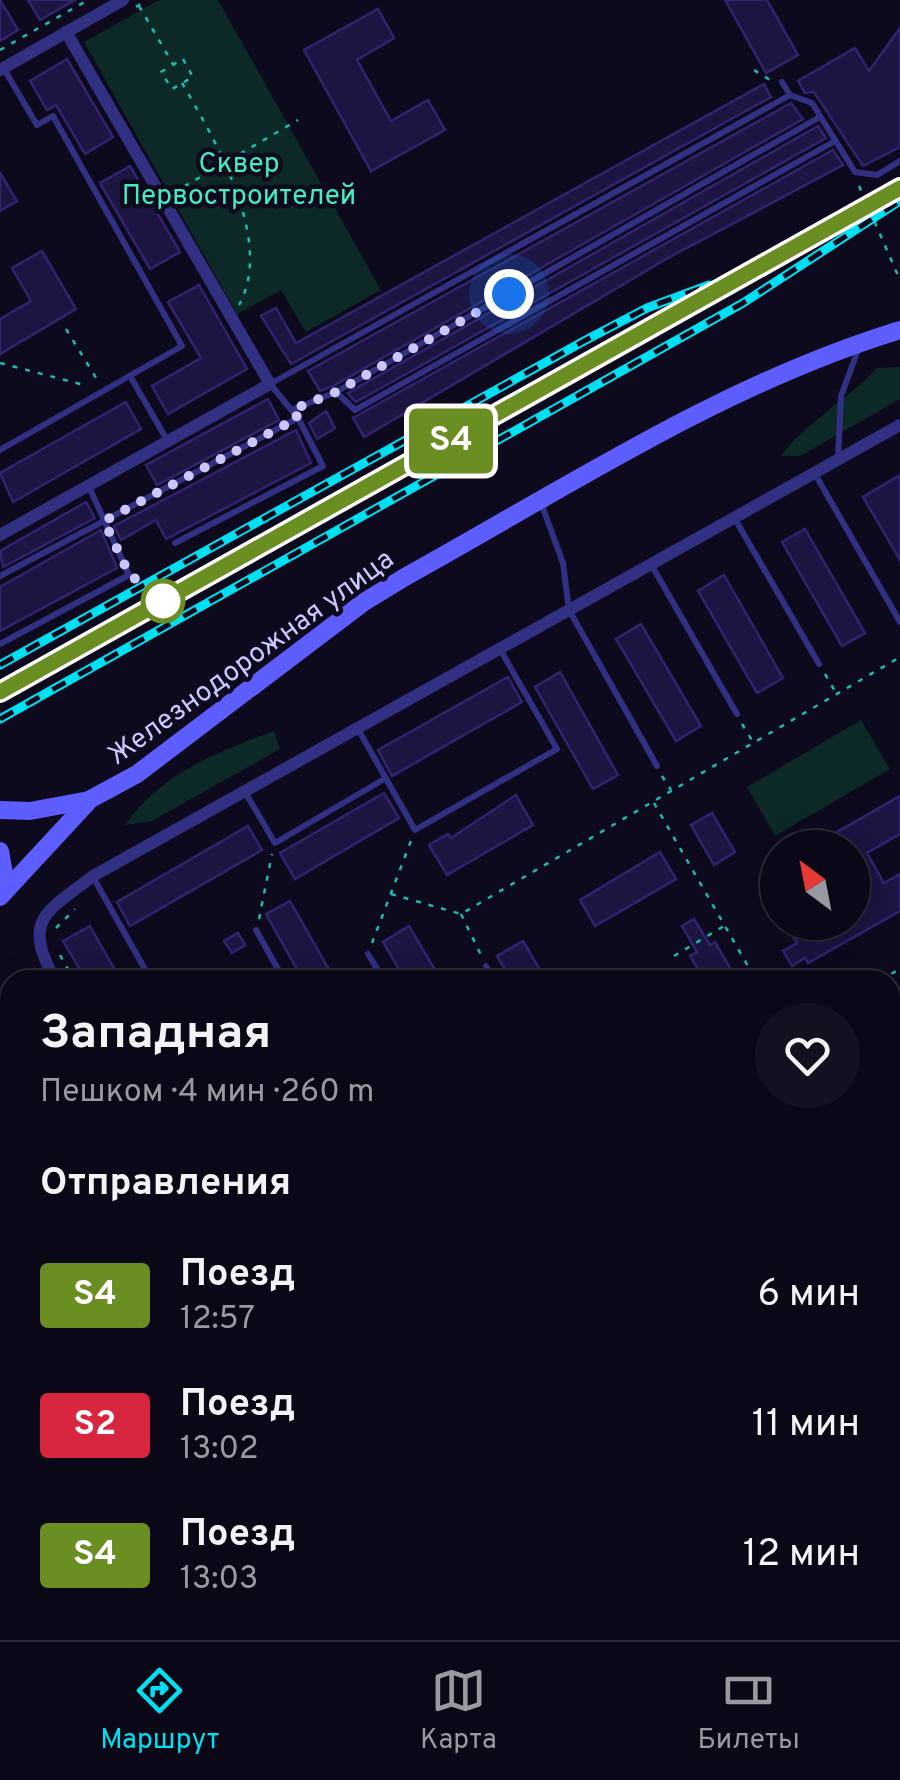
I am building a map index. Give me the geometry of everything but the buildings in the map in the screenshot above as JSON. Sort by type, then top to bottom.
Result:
[{"type":"main road","name":"Железнодорожная улица","points":[[0,810],[30,811],[89,800],[137,774],[364,602],[746,388],[900,330]]},
{"type":"main road","points":[[0,894],[89,800]]},
{"type":"main road","points":[[0,851],[4,874],[0,894]]},
{"type":"street","points":[[2,69],[123,0]]},
{"type":"street","points":[[0,535],[270,384],[66,32]]},
{"type":"street","points":[[49,970],[37,948],[36,928],[48,910],[245,792],[900,425]]},
{"type":"lane","points":[[0,450],[182,346],[52,116],[37,124],[2,69]]},
{"type":"lane","points":[[782,82],[790,95],[812,103],[855,172],[877,175],[900,161]]},
{"type":"lane","points":[[175,543],[322,466],[298,418],[270,384],[790,95]]},
{"type":"lane","points":[[292,410],[336,392],[820,117]]},
{"type":"lane","points":[[336,392],[354,410],[835,141]]},
{"type":"lane","points":[[838,460],[841,396],[860,342]]},
{"type":"lane","points":[[130,376],[168,441]]},
{"type":"lane","points":[[0,576],[298,418]]},
{"type":"lane","points":[[814,473],[900,622]]},
{"type":"lane","points":[[0,644],[129,574],[88,486]]},
{"type":"lane","points":[[540,502],[563,563],[570,610],[656,766]]},
{"type":"lane","points":[[734,518],[819,664]]},
{"type":"lane","points":[[652,564],[736,714]]},
{"type":"lane","points":[[358,729],[415,830],[557,749],[500,650]]},
{"type":"lane","points":[[245,792],[274,843],[386,778]]},
{"type":"lane","points":[[96,881],[146,970]]},
{"type":"lane","points":[[256,930],[278,970]]},
{"type":"lane","points":[[368,954],[378,970]]},
{"type":"lane","points":[[486,966],[488,970]]},
{"type":"path","points":[[0,50],[88,0]]},
{"type":"path","points":[[138,5],[173,65]]},
{"type":"path","points":[[183,59],[194,76],[172,89],[161,72],[173,65],[183,59]]},
{"type":"path","points":[[754,70],[764,79],[782,82]]},
{"type":"path","points":[[182,83],[228,161],[250,242],[242,300],[231,316]]},
{"type":"path","points":[[163,199],[298,120]]},
{"type":"path","points":[[855,172],[890,263],[900,279]]},
{"type":"path","points":[[66,329],[104,391]]},
{"type":"path","points":[[0,363],[104,391]]},
{"type":"path","points":[[391,894],[461,914],[900,657]]},
{"type":"path","points":[[819,664],[836,694]]},
{"type":"path","points":[[736,714],[754,742]]},
{"type":"path","points":[[656,766],[672,791]]},
{"type":"path","points":[[654,802],[750,970]]},
{"type":"path","points":[[368,954],[415,830]]},
{"type":"path","points":[[256,930],[274,843]]},
{"type":"path","points":[[48,935],[96,881]]},
{"type":"path","points":[[461,914],[486,966]]},
{"type":"path","points":[[674,956],[725,926]]},
{"type":"path","points":[[57,950],[68,970]]},
{"type":"green space","name":"Сквер Первостроителей","points":[[159,0],[218,0],[381,290],[306,332],[281,290],[237,314],[84,42]]},
{"type":"green space","points":[[900,367],[900,399],[800,456],[781,456],[877,368]]},
{"type":"green space","points":[[861,720],[890,769],[785,830],[772,830],[747,787]]},
{"type":"green space","points":[[274,731],[280,749],[152,821],[125,825],[156,791],[192,766]]},
{"type":"railway","points":[[866,200],[900,182]]},
{"type":"railway","points":[[0,692],[883,199]]},
{"type":"railway","points":[[0,719],[743,303],[900,201]]},
{"type":"railway","points":[[0,665],[584,341],[647,308],[709,285]]},
{"type":"train","name":"S4","points":[[0,692],[900,188]]},
{"type":"route","points":[[163,601],[129,574],[104,521],[298,418],[292,410],[336,392],[509,294]]}]
